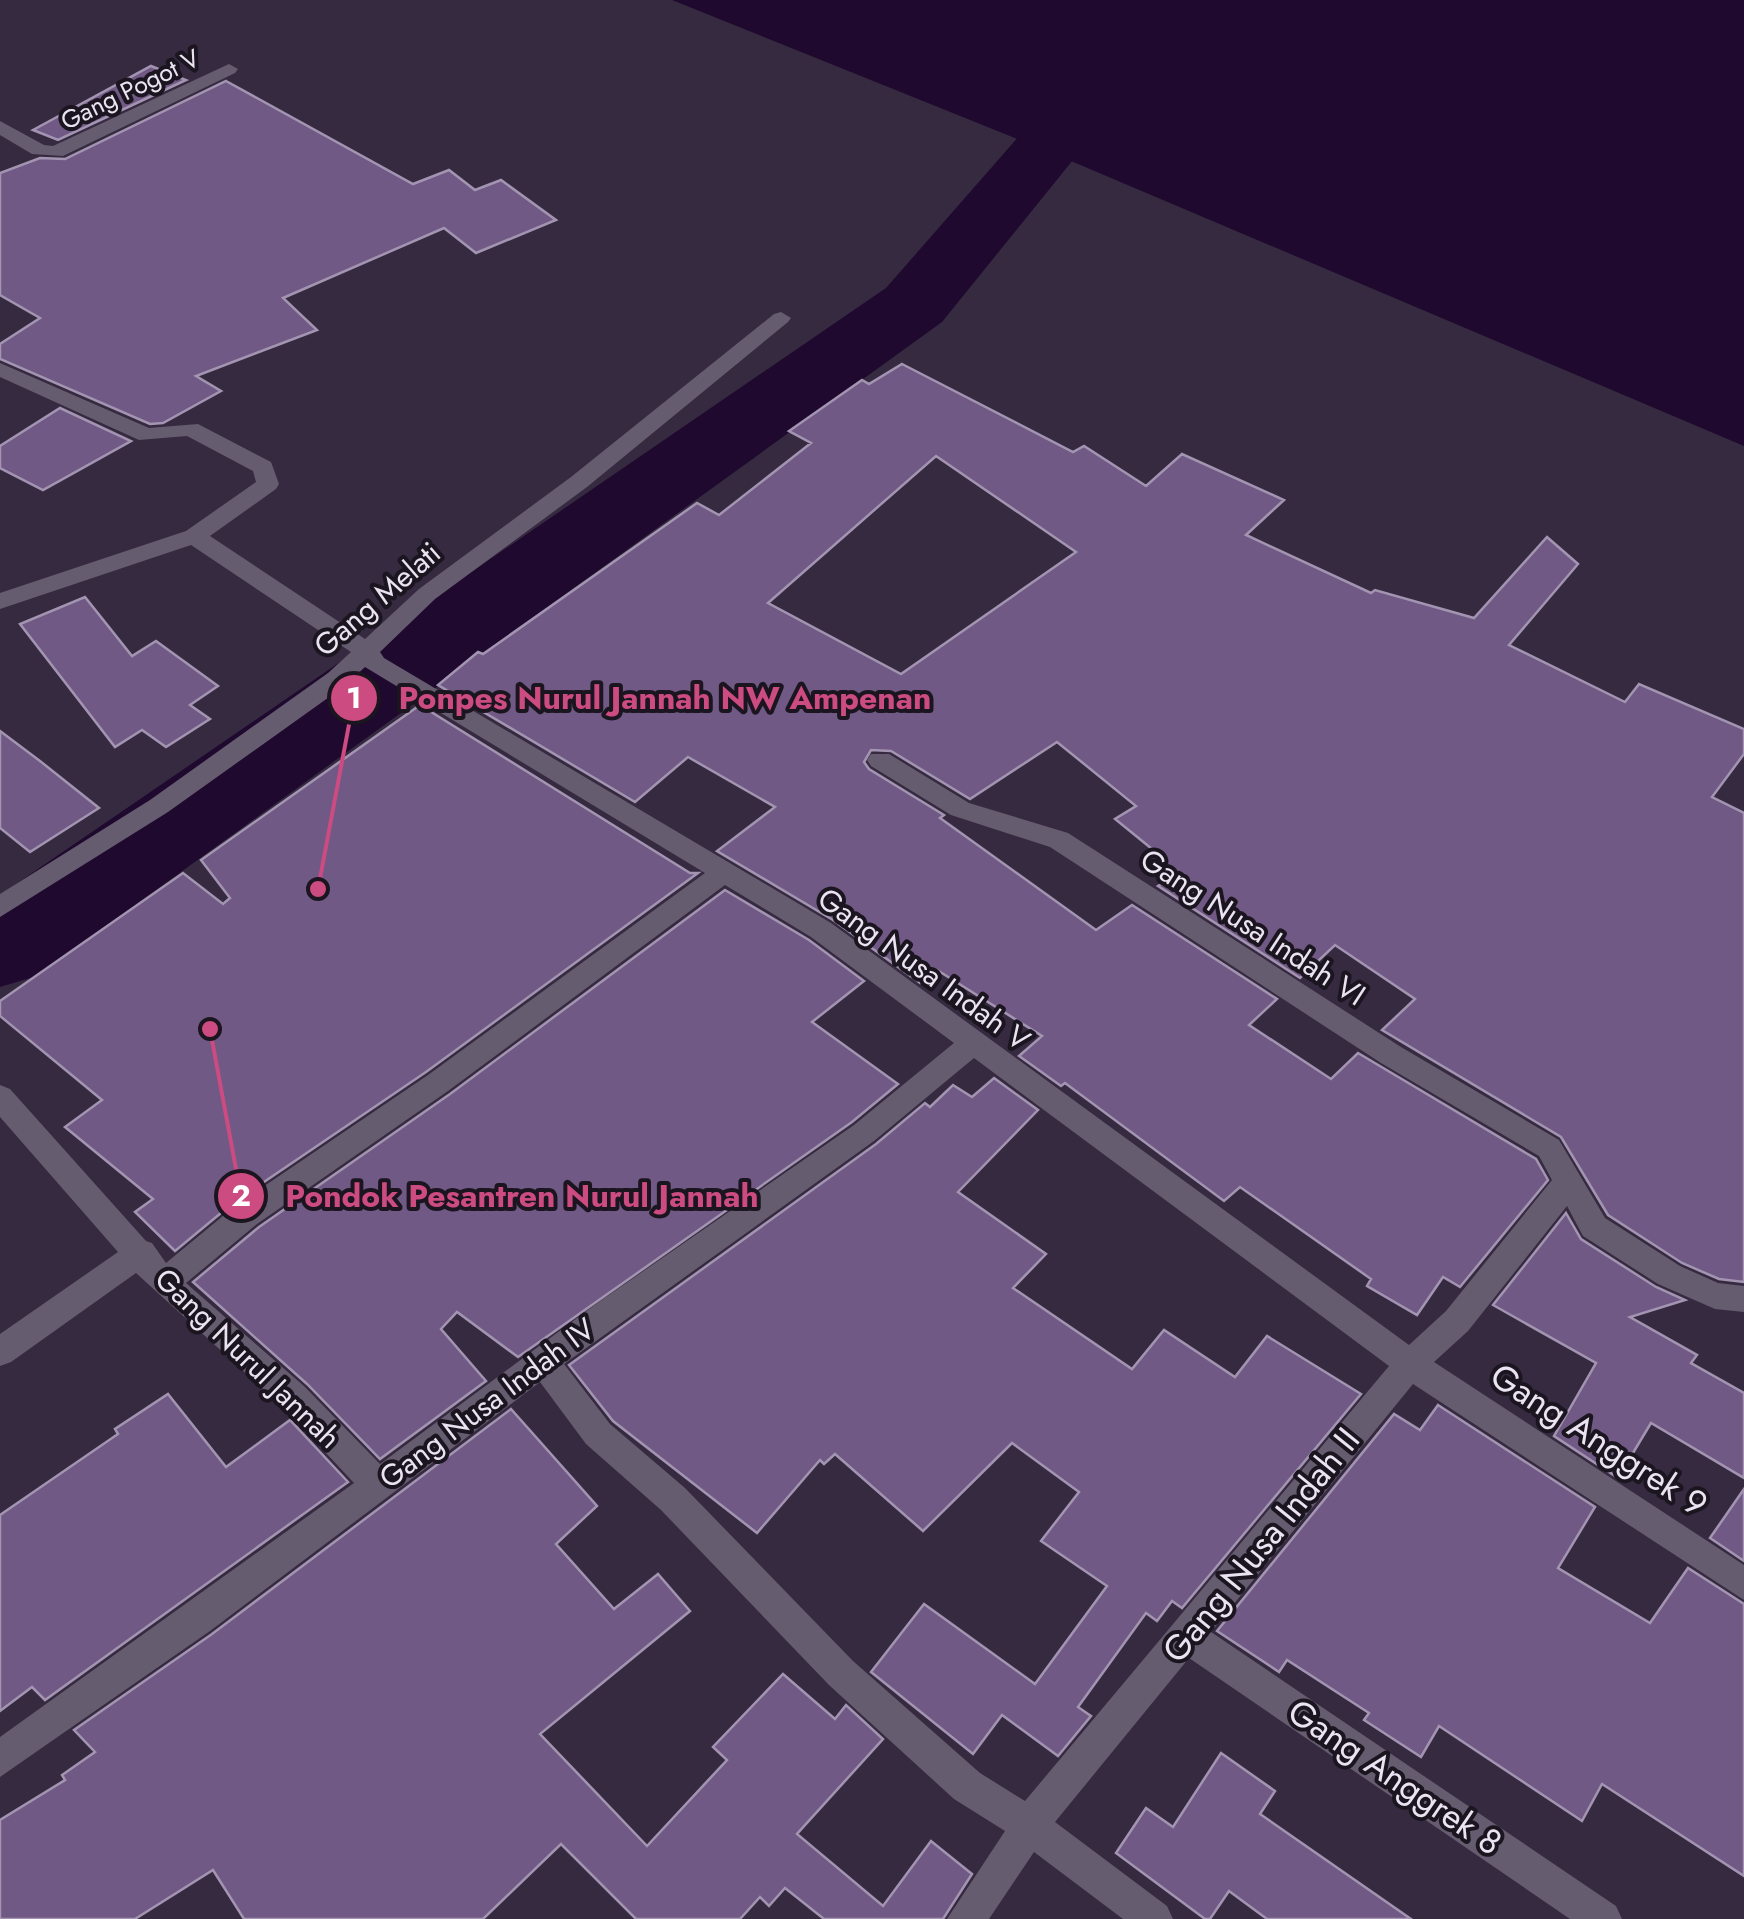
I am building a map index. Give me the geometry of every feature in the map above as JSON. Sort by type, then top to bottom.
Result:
[{"type":"street","name":"Gang Pogot V","points":[[0,127],[39,150],[56,152],[228,70]]},
{"type":"street","name":"Gang Melati","points":[[0,907],[159,806],[371,658],[427,594],[578,482],[782,318]]},
{"type":"street","points":[[0,369],[147,435],[190,430],[263,467],[268,484],[194,536],[0,602]]},
{"type":"street","name":"Gang Nusa Indah V","points":[[194,536],[413,687],[821,930],[1410,1364]]},
{"type":"street","name":"Gang Nusa Indah VI","points":[[880,760],[960,809],[1058,840],[1391,1055],[1549,1148],[1594,1226],[1668,1275],[1715,1296],[1744,1299]]},
{"type":"street","points":[[164,1283],[246,1215],[438,1083],[726,871]]},
{"type":"street","name":"Gang Nusa Indah IV","points":[[0,1760],[198,1619],[543,1362],[864,1133],[973,1043]]},
{"type":"street","name":"Gang Nurul Jannah","points":[[0,1097],[141,1252],[164,1283],[294,1396],[378,1484]]},
{"type":"street","name":"Gang Nusa Indah II","points":[[966,1919],[1004,1869],[1028,1824],[1410,1364],[1457,1321],[1569,1180]]},
{"type":"street","points":[[0,1352],[141,1252]]},
{"type":"street","points":[[543,1362],[598,1434],[673,1499],[840,1673],[967,1786],[1028,1824],[1154,1919]]},
{"type":"street","name":"Gang Anggrek 9","points":[[1410,1364],[1744,1584]]},
{"type":"street","name":"Gang Anggrek 8","points":[[1186,1636],[1604,1919]]},
{"type":"shaded area","points":[[672,0],[1744,0],[1744,446],[1045,150]]},
{"type":"building","points":[[151,66],[186,80],[58,140],[33,130]]},
{"type":"building","points":[[226,81],[413,184],[449,170],[475,190],[501,180],[556,220],[476,253],[444,228],[283,298],[317,330],[196,376],[221,391],[163,423],[150,424],[0,359],[0,344],[40,318],[0,295],[0,173],[40,158],[65,159]]},
{"type":"building","points":[[902,364],[1073,452],[1084,446],[1146,486],[1182,454],[1284,500],[1246,535],[1371,593],[1375,590],[1474,618],[1547,537],[1578,564],[1509,645],[1625,702],[1639,684],[1744,729],[1744,754],[1712,797],[1744,813],[1744,1282],[1719,1279],[1682,1263],[1608,1215],[1561,1137],[1382,1030],[1415,999],[1335,945],[1300,978],[1158,886],[1176,874],[1146,853],[1152,849],[1115,819],[1136,806],[1057,742],[970,799],[891,751],[871,750],[864,762],[869,769],[944,815],[940,818],[1096,930],[1132,905],[1277,999],[1249,1025],[1331,1079],[1358,1053],[1536,1159],[1548,1180],[1460,1287],[1443,1277],[1417,1315],[1367,1286],[1371,1279],[1240,1187],[1224,1201],[1065,1083],[1061,1086],[1019,1056],[1042,1036],[937,970],[920,983],[833,920],[717,851],[775,807],[688,757],[635,802],[438,685],[478,652],[483,654],[697,503],[719,515],[811,443],[789,431],[862,380],[869,384]],"holes":[[[936,456],[1076,552],[901,674],[768,603]]]},
{"type":"building","points":[[60,408],[131,441],[43,490],[0,468],[0,446]]},
{"type":"building","points":[[85,597],[132,656],[156,641],[218,686],[190,705],[210,719],[166,747],[142,730],[115,747],[20,624]]},
{"type":"building","points":[[420,705],[690,873],[698,873],[426,1072],[233,1203],[175,1251],[135,1212],[153,1199],[65,1127],[102,1100],[0,1016],[0,1001],[183,873],[223,904],[230,898],[201,860]]},
{"type":"building","points":[[0,731],[99,808],[30,852],[0,828]]},
{"type":"building","points":[[725,890],[809,940],[864,981],[812,1022],[898,1084],[852,1122],[518,1357],[457,1312],[441,1329],[486,1381],[380,1459],[307,1384],[193,1282],[259,1227],[450,1094]]},
{"type":"building","points":[[994,1078],[1038,1110],[958,1192],[1046,1254],[1013,1288],[1132,1369],[1164,1330],[1235,1377],[1267,1336],[1361,1394],[1182,1608],[1172,1601],[1157,1621],[1146,1613],[1078,1707],[1091,1716],[1058,1756],[1002,1715],[973,1754],[871,1672],[924,1604],[1035,1684],[1107,1586],[1041,1541],[1079,1492],[1012,1443],[923,1531],[835,1454],[824,1464],[820,1460],[757,1533],[613,1421],[569,1365],[876,1144],[925,1103],[930,1107],[953,1085],[972,1097]]},
{"type":"building","points":[[1566,1213],[1581,1239],[1656,1287],[1685,1300],[1630,1317],[1697,1355],[1691,1363],[1744,1393],[1744,1478],[1651,1423],[1618,1478],[1554,1436],[1596,1363],[1493,1305]]},
{"type":"building","points":[[168,1394],[226,1467],[290,1420],[348,1482],[45,1700],[32,1687],[0,1711],[0,1515],[118,1434],[115,1429]]},
{"type":"building","points":[[1438,1405],[1595,1507],[1558,1568],[1650,1623],[1688,1568],[1744,1604],[1744,1876],[1602,1784],[1582,1821],[1439,1726],[1421,1757],[1364,1720],[1369,1713],[1287,1660],[1279,1672],[1217,1631],[1394,1414],[1420,1430]]},
{"type":"building","points":[[511,1409],[597,1506],[556,1544],[614,1609],[658,1574],[690,1611],[540,1734],[647,1846],[727,1760],[713,1747],[783,1674],[835,1719],[846,1705],[883,1739],[797,1834],[883,1906],[931,1841],[972,1874],[943,1919],[824,1919],[785,1888],[769,1906],[760,1897],[740,1919],[636,1919],[561,1844],[483,1919],[244,1919],[213,1870],[135,1919],[0,1919],[0,1820],[65,1780],[62,1775],[95,1752],[74,1730],[212,1634]]},
{"type":"building","points":[[1744,1489],[1744,1561],[1710,1538]]},
{"type":"building","points":[[1221,1753],[1275,1791],[1260,1814],[1411,1919],[1267,1919],[1229,1891],[1210,1919],[1205,1919],[1116,1853],[1146,1808],[1173,1827]]},
{"type":"waterway","points":[[0,948],[914,305],[1045,150]]},
{"type":"place","name":"Ponpes Nurul Jannah NW Ampenan","points":[[318,889]]},
{"type":"place","name":"Pondok Pesantren Nurul Jannah","points":[[210,1029]]}]
